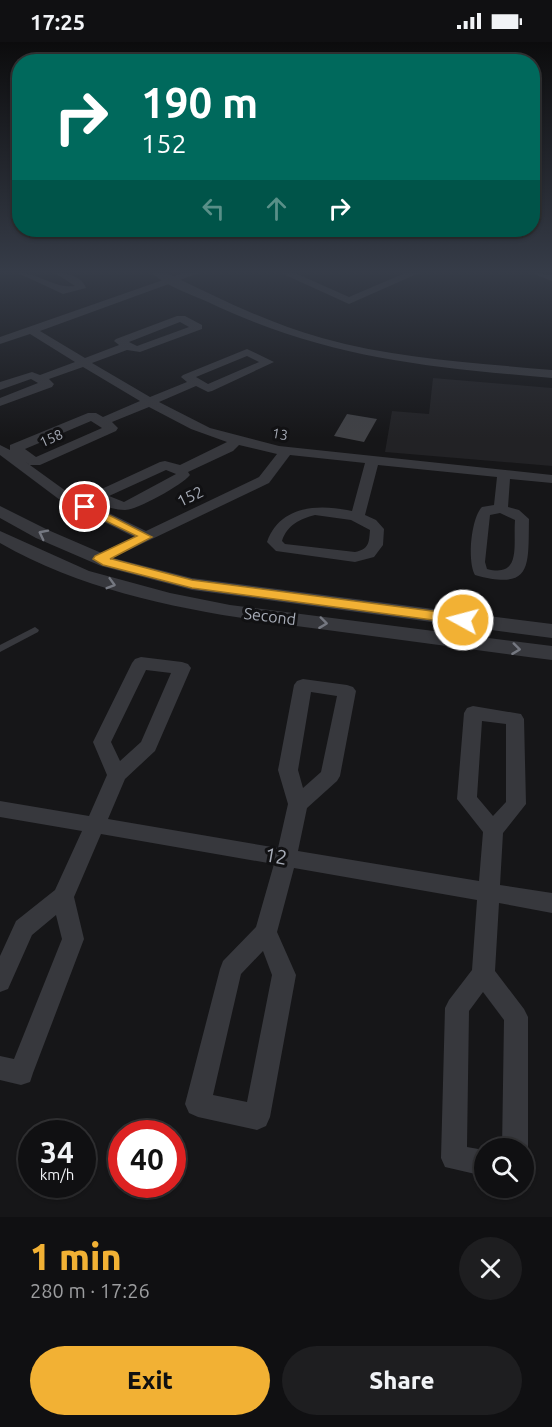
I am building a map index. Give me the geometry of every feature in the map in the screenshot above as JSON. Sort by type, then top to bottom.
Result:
[{"type":"street","points":[[5,328],[18,335]]},
{"type":"street","points":[[0,341],[35,328]]},
{"type":"street","points":[[155,328],[120,341],[136,350],[196,328]]},
{"type":"street","points":[[279,328],[318,341],[421,362],[552,374]]},
{"type":"street","points":[[312,328],[342,336],[429,352],[552,364]]},
{"type":"street","name":"13","points":[[31,330],[151,402],[196,426],[236,441],[286,451],[552,479]]},
{"type":"street","points":[[39,379],[128,346]]},
{"type":"street","name":"158","points":[[247,352],[268,362],[208,388],[196,382],[187,377],[247,352]]},
{"type":"street","points":[[0,386],[32,375],[48,384],[0,402]]},
{"type":"street","name":"158","points":[[102,422],[196,382]]},
{"type":"street","name":"158","points":[[92,416],[102,422],[112,428],[35,462],[15,448],[92,416]]},
{"type":"street","points":[[181,470],[183,474],[177,480],[126,506],[115,505],[98,496],[165,465],[181,470],[228,448],[236,441]]},
{"type":"street","points":[[0,449],[65,497],[146,537]]},
{"type":"street","name":"152","points":[[99,559],[264,480],[286,451]]},
{"type":"street","points":[[358,515],[373,460]]},
{"type":"street","points":[[501,509],[504,474]]},
{"type":"street","points":[[501,509],[514,513],[522,519],[520,564],[512,574],[499,578],[480,572],[477,562],[483,514],[487,510],[501,509]]},
{"type":"street","name":"Second","points":[[0,511],[42,534],[99,559],[220,589],[552,631]]},
{"type":"street","points":[[315,511],[358,515],[377,529],[376,545],[369,554],[355,557],[294,550],[281,548],[274,542],[277,530],[285,522],[303,513],[315,511]]},
{"type":"street","name":"Second","points":[[0,536],[57,566],[112,585],[179,602],[230,611],[552,653]]},
{"type":"street","points":[[0,981],[24,928],[63,897],[117,775],[148,746],[182,668],[141,663],[102,742],[117,775]]},
{"type":"street","points":[[266,932],[284,975],[256,1117],[198,1104],[231,969],[266,932],[286,857],[298,804],[288,770],[303,685],[347,691],[330,776],[298,804]]},
{"type":"street","points":[[474,1161],[454,1158],[457,1008],[483,974],[493,830],[516,804],[515,719],[473,712],[467,799],[493,830]]},
{"type":"street","name":"12","points":[[0,809],[552,903]]},
{"type":"street","points":[[0,1068],[21,1073],[73,939],[63,897]]},
{"type":"street","points":[[483,974],[516,1017],[515,1138]]},
{"type":"lane","points":[[0,649],[35,630]]},
{"type":"shaded area","points":[[433,378],[552,388],[552,466],[385,452],[392,411],[429,414]]},
{"type":"building","points":[[347,414],[377,419],[364,442],[334,436]]},
{"type":"route","points":[[85,507],[146,537],[99,559],[107,562],[192,584],[239,592],[463,620]]}]
